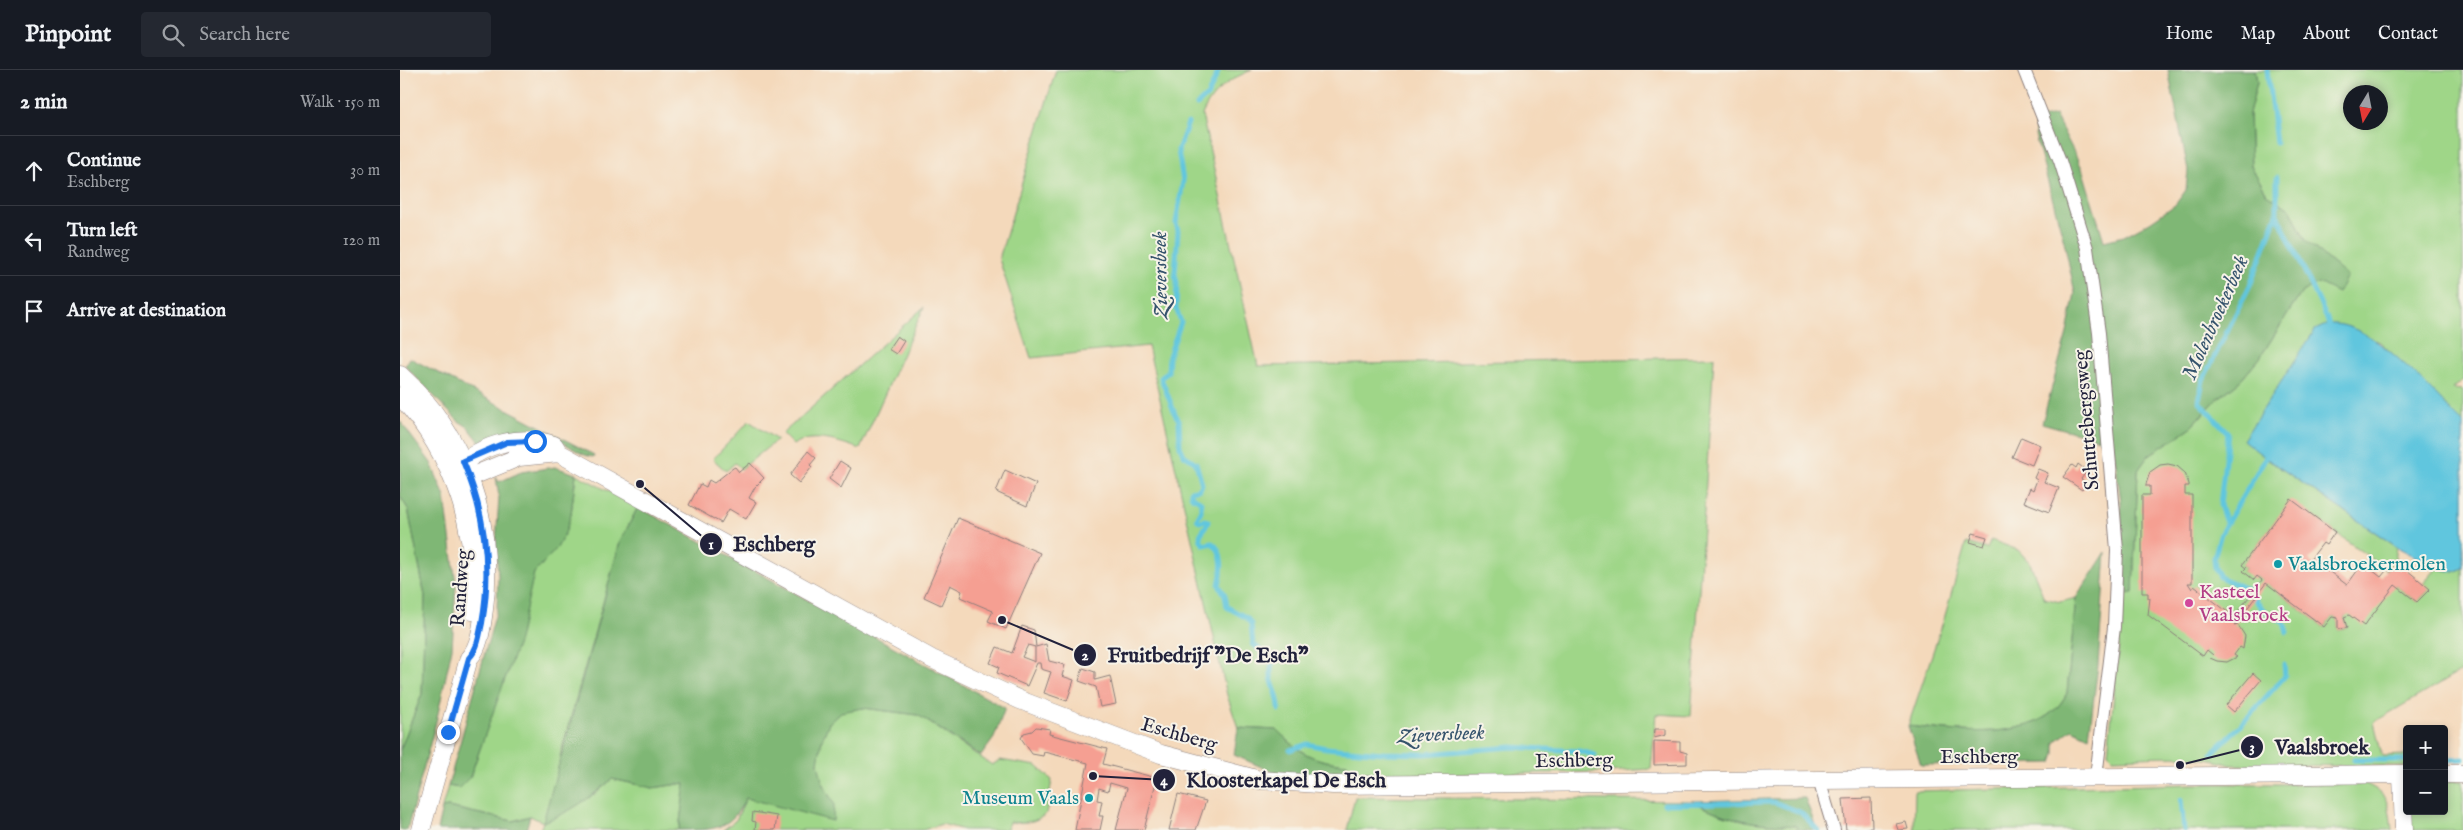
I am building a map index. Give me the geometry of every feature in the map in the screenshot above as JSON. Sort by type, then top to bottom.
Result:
[{"type":"street","name":"Schuttebergsweg","points":[[2024,70],[2060,160],[2082,227],[2095,296],[2099,333],[2117,550],[2117,583],[2096,778]]},
{"type":"street","name":"Randweg","points":[[400,375],[432,411],[463,461],[470,477],[482,523],[487,563],[482,620],[475,652],[469,658],[421,830]]},
{"type":"street","name":"Randweg","points":[[400,396],[435,443],[452,475],[469,528],[472,555],[473,603],[466,650],[469,658]]},
{"type":"street","name":"Eschberg","points":[[452,475],[463,461],[496,445],[518,440],[547,443],[554,446],[559,453],[932,659],[1046,710],[1161,754],[1260,780],[1333,785],[2403,774]]},
{"type":"street","points":[[452,475],[470,477],[514,458],[559,453]]},
{"type":"street","points":[[2448,774],[2463,774]]},
{"type":"street","points":[[1819,780],[1834,830]]},
{"type":"street","points":[[2404,815],[2404,830]]},
{"type":"green space","points":[[1056,70],[1252,70],[1222,87],[1202,115],[1258,366],[1714,357],[1691,716],[1656,714],[1651,769],[1607,772],[1350,776],[1348,764],[1316,759],[1301,751],[1277,730],[1238,728],[1227,695],[1148,346],[1031,358],[999,259]]},
{"type":"green space","points":[[2168,70],[2255,70],[2257,82],[2249,114],[2251,166],[2267,194],[2291,210],[2306,241],[2347,276],[2338,293],[2318,283],[2302,292],[2259,359],[2241,380],[2216,400],[2190,428],[2149,455],[2138,470],[2133,593],[2124,594],[2121,501],[2113,443],[2042,423],[2067,333],[2075,293],[2064,241],[2035,135],[2035,120],[2055,115],[2082,168],[2104,241],[2124,236],[2150,222],[2175,205],[2186,190],[2188,170]]},
{"type":"green space","points":[[2255,70],[2463,70],[2463,380],[2453,389],[2463,390],[2463,423],[2380,342],[2332,324],[2315,330],[2267,459],[2397,547],[2395,560],[2387,570],[2291,500],[2242,565],[2246,568],[2243,571],[2254,579],[2257,576],[2324,627],[2332,617],[2338,618],[2338,629],[2347,628],[2344,617],[2395,585],[2417,602],[2429,590],[2423,584],[2437,568],[2454,572],[2463,568],[2463,670],[2374,722],[2382,756],[2403,755],[2403,766],[2231,765],[2202,758],[2187,757],[2113,758],[2108,753],[2124,594],[2133,592],[2138,470],[2149,455],[2190,428],[2216,400],[2241,380],[2259,359],[2302,292],[2318,283],[2347,276],[2306,241],[2291,210],[2267,194],[2251,166],[2249,114],[2257,82]]},
{"type":"green space","points":[[924,307],[860,449],[835,441],[817,439],[801,441],[793,445],[782,434]]},
{"type":"green space","points":[[410,358],[594,455],[593,457],[552,438],[532,434],[510,434],[480,442],[468,427],[457,420],[405,366]]},
{"type":"green space","points":[[400,421],[431,463],[445,497],[456,584],[452,648],[437,718],[407,830],[400,830],[400,750],[422,694],[425,596],[408,509],[400,496]]},
{"type":"green space","points":[[749,421],[777,440],[741,469],[735,463],[726,471],[713,459]]},
{"type":"green space","points":[[555,467],[576,474],[571,514],[566,531],[557,548],[534,573],[519,640],[470,777],[459,788],[448,786],[497,609],[496,543],[499,497],[496,477],[499,482],[521,472]]},
{"type":"green space","points":[[576,474],[638,507],[620,542],[560,756],[593,796],[612,779],[653,788],[685,783],[679,830],[540,830],[543,822],[530,816],[513,821],[448,807],[442,808],[448,786],[459,788],[470,777],[534,573],[545,561],[571,514]]},
{"type":"green space","points":[[400,496],[408,509],[425,596],[422,694],[400,750]]},
{"type":"green space","points":[[638,507],[1005,708],[994,738],[981,756],[918,715],[863,708],[841,712],[829,723],[822,740],[818,763],[823,785],[834,804],[833,821],[746,798],[734,816],[721,826],[704,830],[679,830],[685,783],[653,788],[612,779],[579,804],[543,822],[620,542]]},
{"type":"green space","points":[[1991,540],[2018,550],[2030,563],[2044,598],[2060,602],[2076,598],[2067,693],[2055,710],[2038,721],[2018,728],[1996,731],[1973,731],[1908,726],[1944,619],[1966,543],[1987,549]]},
{"type":"green space","points":[[2106,552],[2098,665],[2089,737],[2072,729],[2055,742],[2055,754],[2052,763],[1921,765],[1908,726],[1950,730],[1996,731],[2018,728],[2038,721],[2055,710],[2067,693],[2076,598]]},
{"type":"green space","points":[[863,708],[918,715],[992,765],[1000,760],[1037,766],[1052,780],[1046,814],[1029,822],[1009,822],[1007,830],[964,830],[942,824],[923,830],[723,830],[736,820],[746,798],[834,804],[819,770],[820,743],[826,728],[835,716],[842,711]]},
{"type":"green space","points":[[1238,728],[1277,730],[1301,751],[1317,759],[1348,764],[1350,776],[1273,772],[1234,755]]},
{"type":"green space","points":[[2448,781],[2463,781],[2463,830],[2407,830],[2408,815],[2448,815]]},
{"type":"green space","points":[[2194,784],[2366,784],[2380,792],[2387,802],[2392,830],[1914,830],[1915,791]]},
{"type":"green space","points":[[1355,797],[1692,801],[1731,817],[1755,822],[1797,826],[1797,830],[1347,830]]},
{"type":"green space","points":[[1805,798],[1817,830],[1797,830],[1796,826],[1743,820],[1719,813],[1692,801]]},
{"type":"green space","points":[[448,807],[513,821],[530,816],[526,830],[437,830],[442,808]]},
{"type":"water","points":[[2328,324],[2345,326],[2364,334],[2382,346],[2419,377],[2463,423],[2463,568],[2454,572],[2437,568],[2397,547],[2267,459],[2243,440],[2315,330]]},
{"type":"building","points":[[897,336],[904,341],[896,354],[888,349]]},
{"type":"building","points":[[2021,437],[2040,445],[2032,465],[2012,457]]},
{"type":"building","points":[[808,451],[816,458],[810,465],[812,467],[799,483],[790,475]]},
{"type":"building","points":[[840,461],[851,468],[841,488],[829,479]]},
{"type":"building","points":[[750,463],[764,478],[755,487],[749,498],[756,502],[746,519],[729,509],[721,523],[689,505],[700,484],[706,487],[709,480],[714,483],[733,468],[735,467],[739,472]]},
{"type":"building","points":[[2078,464],[2087,471],[2081,479],[2087,483],[2082,490],[2063,477],[2072,465],[2076,468]]},
{"type":"building","points":[[2160,465],[2177,466],[2185,473],[2189,486],[2185,486],[2185,495],[2192,495],[2192,583],[2188,583],[2192,589],[2194,586],[2233,616],[2229,623],[2262,580],[2257,576],[2254,580],[2243,571],[2246,568],[2242,565],[2291,499],[2335,532],[2326,545],[2323,543],[2309,561],[2316,566],[2318,563],[2347,585],[2363,563],[2381,577],[2395,560],[2430,589],[2417,602],[2395,585],[2364,626],[2349,615],[2344,617],[2347,628],[2338,629],[2338,618],[2332,617],[2324,627],[2266,583],[2234,626],[2238,625],[2245,636],[2243,649],[2240,647],[2234,655],[2237,657],[2227,662],[2217,661],[2210,658],[2213,655],[2207,650],[2203,656],[2148,615],[2150,598],[2148,598],[2148,593],[2142,593],[2142,495],[2150,495],[2150,486],[2146,486],[2146,484],[2150,472]]},
{"type":"building","points":[[2038,469],[2048,473],[2044,482],[2059,488],[2049,512],[2024,502],[2030,488],[2033,490],[2037,480],[2034,478]]},
{"type":"building","points":[[1005,470],[1036,484],[1027,506],[996,492]]},
{"type":"building","points":[[958,518],[1040,553],[1006,629],[988,621],[993,611],[960,597],[962,591],[950,585],[941,605],[924,597]]},
{"type":"building","points":[[1973,533],[1987,537],[1984,546],[1970,542]]},
{"type":"building","points":[[1022,626],[1034,630],[1036,647],[1046,644],[1049,661],[1065,665],[1062,676],[1074,680],[1067,701],[1044,693],[1051,672],[1041,669],[1040,663],[1037,663],[1027,686],[997,673],[999,667],[990,663],[997,647],[1012,653]],"holes":[[[1028,645],[1035,647],[1035,662],[1022,657]]]},
{"type":"building","points":[[1083,668],[1095,672],[1095,680],[1110,676],[1116,704],[1100,707],[1096,687],[1079,681]]},
{"type":"building","points":[[2253,673],[2261,680],[2234,712],[2226,705]]},
{"type":"building","points":[[1036,727],[1050,729],[1049,734],[1107,749],[1103,764],[1157,778],[1144,830],[1116,830],[1127,788],[1110,783],[1108,791],[1099,788],[1097,800],[1102,801],[1099,816],[1103,816],[1100,830],[1075,830],[1088,763],[1044,752],[1043,756],[1032,754],[1021,738],[1024,733],[1032,731]]},
{"type":"building","points":[[1655,729],[1666,729],[1666,735],[1654,738]]},
{"type":"building","points":[[1654,741],[1680,742],[1680,751],[1687,753],[1687,764],[1654,765]]},
{"type":"building","points":[[1178,794],[1206,801],[1196,830],[1169,830]]},
{"type":"building","points":[[1871,798],[1872,828],[1846,830],[1843,799]]},
{"type":"building","points":[[753,812],[777,816],[775,830],[755,830],[756,822],[752,821]]},
{"type":"building","points":[[1906,822],[1908,829],[1898,830],[1896,824]]},
{"type":"waterway","name":"Zieversbeek","points":[[1197,105],[1208,95],[1219,70]]},
{"type":"waterway","name":"Molenbroekerbeek","points":[[2267,70],[2276,143]]},
{"type":"waterway","name":"Zieversbeek","points":[[1188,123],[1178,150],[1183,181],[1176,223],[1178,231],[1175,274],[1177,283],[1176,308],[1181,322],[1169,356],[1168,372],[1161,378],[1179,420],[1180,446],[1184,455],[1196,463],[1202,484],[1200,489],[1191,491],[1192,497],[1201,502],[1201,511],[1197,519],[1200,522],[1208,521],[1200,535],[1201,541],[1204,545],[1212,543],[1219,551],[1222,569],[1219,585],[1225,595],[1227,607],[1247,618],[1251,624],[1253,644],[1266,655],[1272,664],[1271,677],[1278,697],[1279,710]]},
{"type":"waterway","name":"Molenbroekerbeek","points":[[2226,523],[2220,505],[2228,433],[2199,401],[2203,380],[2251,283],[2277,214],[2277,177]]},
{"type":"waterway","points":[[2277,214],[2326,316],[2330,329]]},
{"type":"waterway","points":[[2270,455],[2266,457],[2221,533],[2214,558],[2215,568],[2220,577],[2249,590],[2262,609],[2284,623],[2287,632]]},
{"type":"waterway","points":[[2212,753],[2239,727],[2285,676],[2284,664]]},
{"type":"waterway","name":"Zieversbeek","points":[[1290,750],[1307,744],[1326,748],[1383,753],[1424,754],[1512,747],[1579,751],[1595,755]]},
{"type":"waterway","points":[[2448,760],[2463,759]]},
{"type":"waterway","points":[[2354,760],[2403,760]]},
{"type":"waterway","points":[[2181,800],[2184,830]]},
{"type":"waterway","name":"Zieversbeek","points":[[1664,804],[1774,802],[1800,812],[1818,830]]},
{"type":"place","name":"Eschberg","points":[[640,484]]},
{"type":"place","name":"Vaalsbroekermolen","points":[[2278,564]]},
{"type":"place","name":"Kasteel Vaalsbroek","points":[[2189,603]]},
{"type":"place","name":"Fruitbedrijf \"De Esch\"","points":[[1002,620]]},
{"type":"place","name":"Vaalsbroek","points":[[2180,765]]},
{"type":"place","name":"Kloosterkapel De Esch","points":[[1093,776]]},
{"type":"place","name":"Museum Vaals","points":[[1089,798]]},
{"type":"route","points":[[448,732],[469,658],[475,652],[482,620],[486,587],[487,554],[482,523],[476,495],[463,461],[482,451],[507,442],[535,441]]}]
